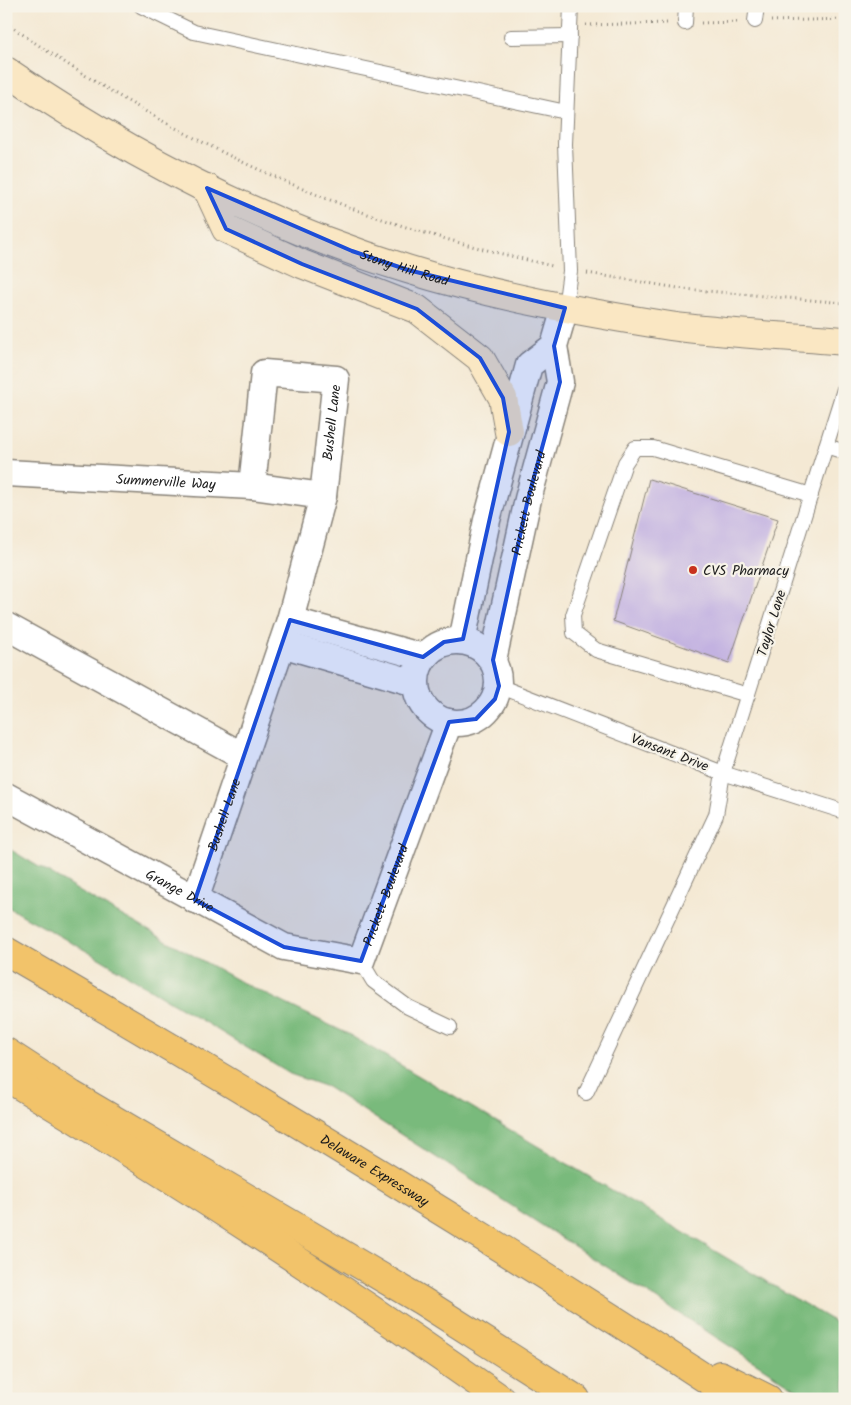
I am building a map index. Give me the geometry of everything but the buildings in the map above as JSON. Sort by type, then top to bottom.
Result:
[{"type":"highway","name":"Delaware Expressway","points":[[6,951],[227,1079],[426,1200],[633,1331],[736,1399]]},
{"type":"highway","points":[[6,1052],[72,1095],[422,1301],[576,1399]]},
{"type":"highway","points":[[6,1077],[95,1131],[316,1272],[501,1399]]},
{"type":"highway","points":[[633,1331],[768,1399]]},
{"type":"street","name":"Stony Hill Road","points":[[6,71],[55,104],[150,160],[299,229],[380,260],[482,290],[565,308],[673,326],[845,341]]},
{"type":"street","points":[[207,188],[226,228],[302,264],[417,309],[480,358],[503,398],[509,432]]},
{"type":"street","name":"Prickett Boulevard","points":[[493,660],[528,499],[560,382],[554,346],[565,308]]},
{"type":"street","points":[[462,641],[487,520],[509,432],[530,365],[554,346]]},
{"type":"street","name":"Bushell Lane","points":[[195,900],[286,632],[324,496],[336,379],[264,372],[252,486]]},
{"type":"street","name":"Summerville Way","points":[[6,473],[252,486],[324,496]]},
{"type":"street","points":[[6,626],[243,756]]},
{"type":"street","points":[[286,632],[423,657]]},
{"type":"street","points":[[286,632],[416,684]]},
{"type":"street","points":[[462,641],[472,643],[484,650],[493,660],[498,673],[498,686],[494,699],[486,711],[476,719],[462,723],[436,718],[425,709],[418,698],[417,670],[423,657],[433,648],[444,642],[462,641]]},
{"type":"street","name":"Prickett Boulevard","points":[[361,961],[449,722]]},
{"type":"street","name":"Grange Drive","points":[[6,796],[284,947],[361,961]]},
{"type":"lane","points":[[141,6],[194,32],[566,112]]},
{"type":"lane","points":[[565,308],[570,271],[565,144],[571,6]]},
{"type":"lane","points":[[685,23],[686,6]]},
{"type":"lane","points":[[755,21],[756,6]]},
{"type":"lane","points":[[511,37],[571,31]]},
{"type":"lane","name":"Taylor Lane","points":[[586,1093],[716,815],[723,773],[845,386]]},
{"type":"lane","points":[[826,446],[845,452]]},
{"type":"lane","points":[[748,695],[596,650],[574,634],[573,615],[625,463],[635,448],[654,448],[811,495]]},
{"type":"lane","name":"Vansant Drive","points":[[498,686],[723,773],[845,812]]},
{"type":"lane","name":"Prickett Boulevard","points":[[361,961],[374,981],[394,996],[408,1006],[450,1027]]},
{"type":"path","points":[[571,31],[685,23],[845,19]]},
{"type":"path","points":[[6,23],[60,61],[136,107],[221,152],[306,190],[390,222],[460,243],[570,271],[684,289],[845,303]]},
{"type":"highlighted area","points":[[207,188],[352,251],[408,270],[565,308],[554,346],[560,382],[528,499],[493,660],[499,686],[495,699],[476,719],[449,722],[361,961],[284,947],[195,900],[290,620],[423,657],[444,642],[463,639],[509,432],[503,398],[480,358],[417,309],[302,264],[226,229]]},
{"type":"green space","points":[[6,847],[87,896],[237,980],[348,1034],[845,1328],[845,1399],[812,1399],[327,1087],[290,1074],[99,958],[6,906]]},
{"type":"place","name":"CVS Pharmacy","points":[[693,570]]}]
